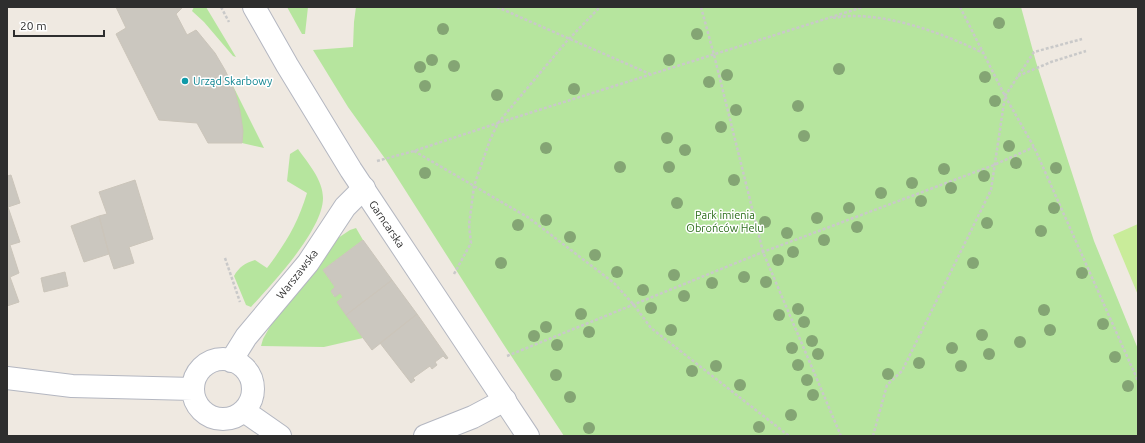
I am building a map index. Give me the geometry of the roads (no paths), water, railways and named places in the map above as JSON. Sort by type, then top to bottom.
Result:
[{"type":"street","name":"Garncarska","points":[[254,7],[287,65],[364,188],[528,436]]},
{"type":"street","name":"Warszawska","points":[[231,361],[246,337],[308,263],[345,206],[364,188]]},
{"type":"street","points":[[216,360],[231,361],[239,364],[244,369],[252,382],[252,398],[244,411],[230,419],[222,419],[207,415],[196,404],[193,389],[196,378],[202,368],[216,360]]},
{"type":"street","points":[[7,378],[72,386],[193,389]]},
{"type":"street","points":[[424,436],[473,417],[505,400]]},
{"type":"street","points":[[244,411],[280,436]]},
{"type":"place","name":"Urząd Skarbowy","points":[[185,81]]},
{"type":"park label","name":"Park imienia Obrońców Helu","points":[[725,221]]}]
